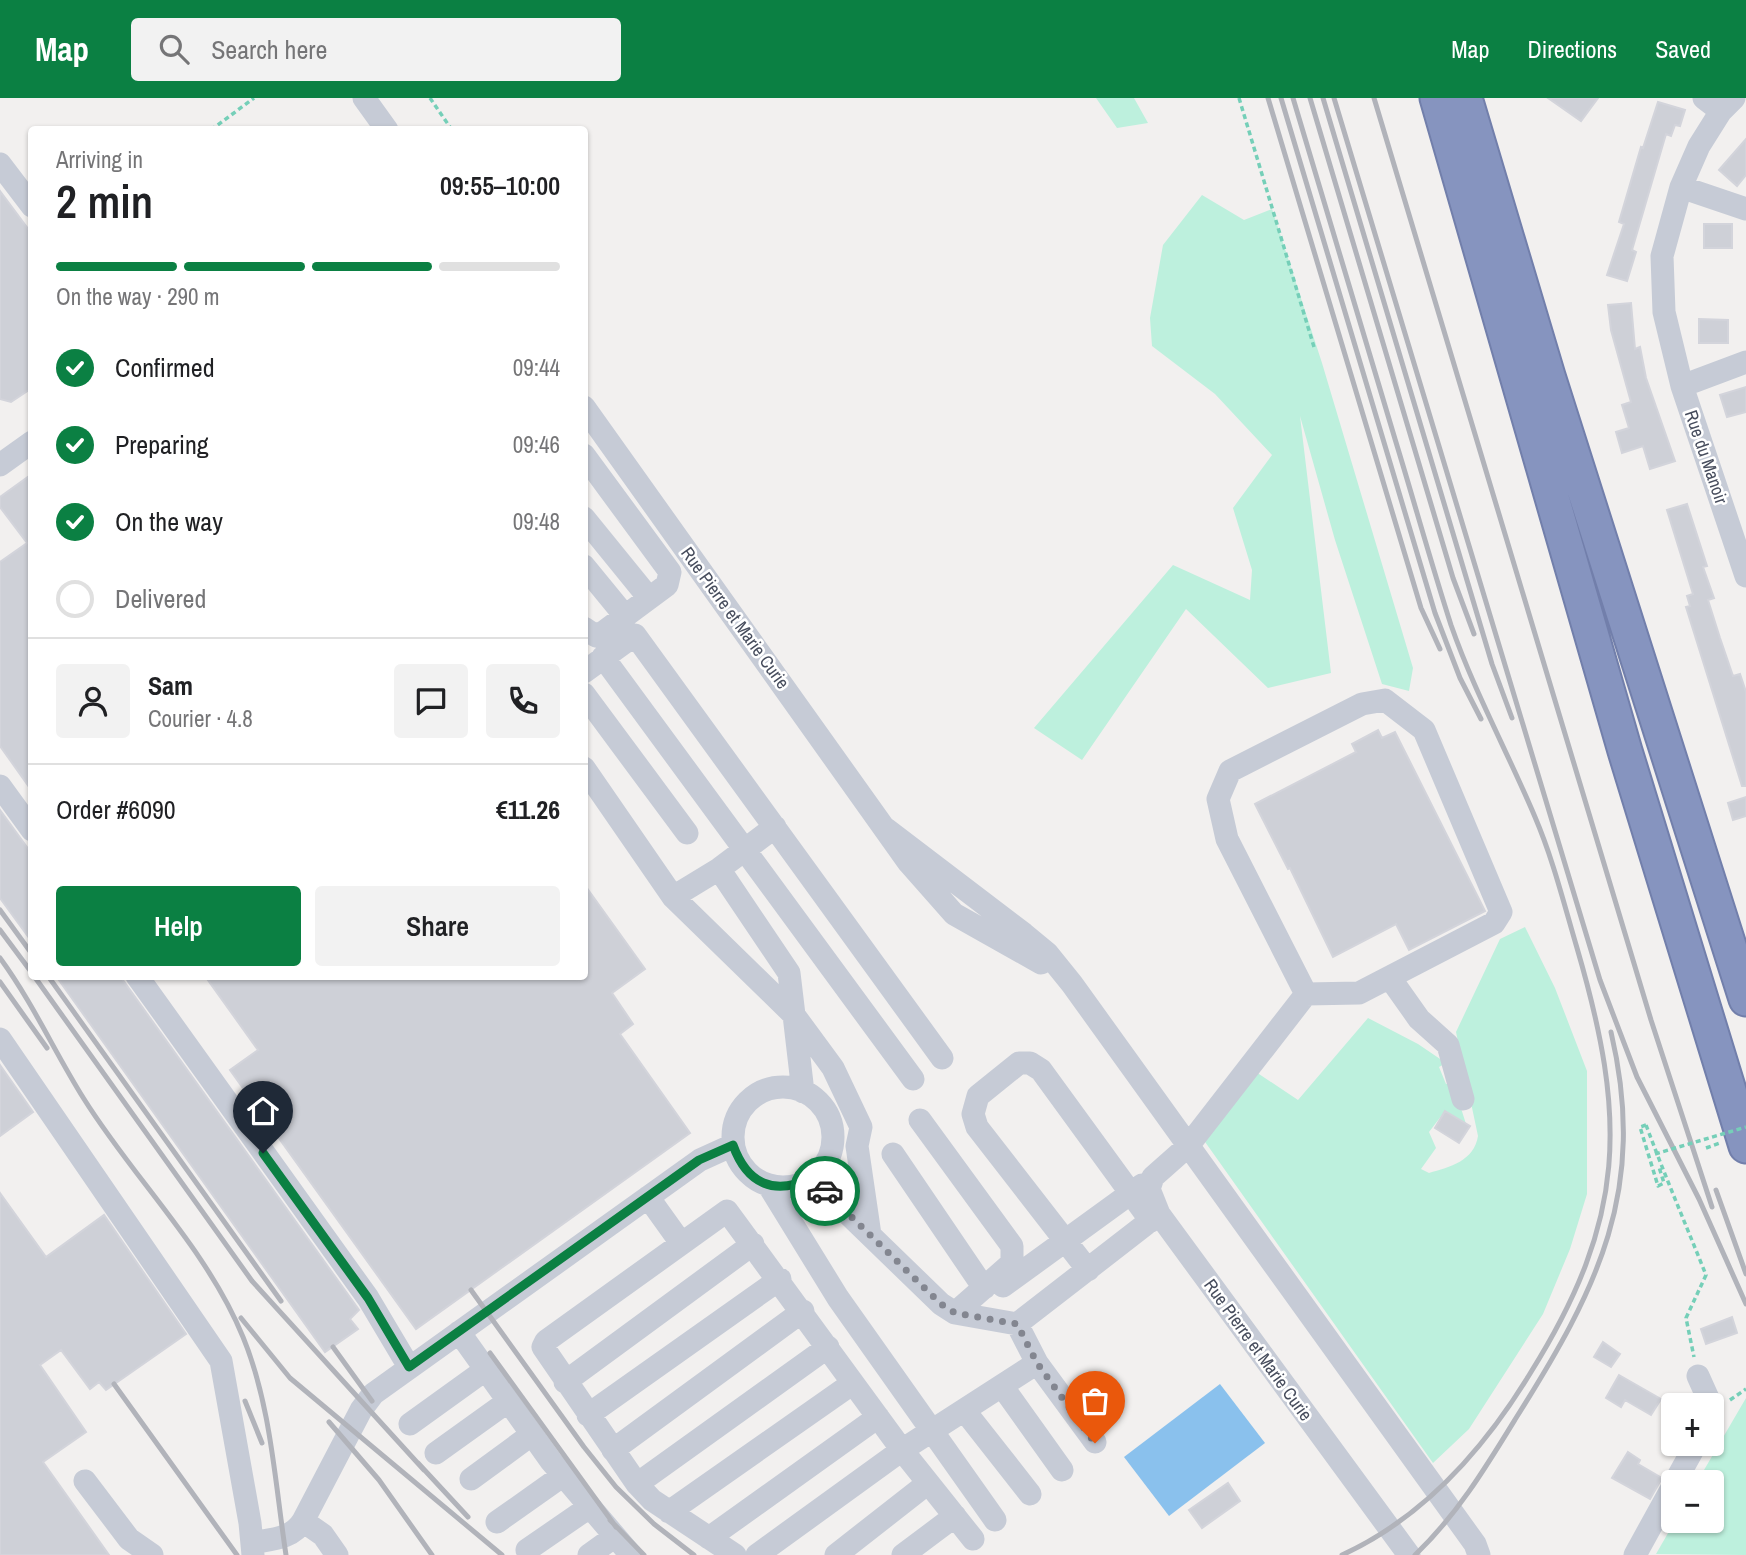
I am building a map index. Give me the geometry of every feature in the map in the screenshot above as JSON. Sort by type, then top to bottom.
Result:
[{"type":"highway","points":[[1437,98],[1625,751],[1733,1145]]},
{"type":"highway","points":[[1465,98],[1548,376],[1746,999]]},
{"type":"highway","points":[[1625,751],[1746,1102]]},
{"type":"street","points":[[364,98],[384,126]]},
{"type":"street","name":"Rue du Manoir","points":[[1719,102],[1681,187],[1662,256],[1664,312],[1682,386],[1738,526],[1746,576]]},
{"type":"street","points":[[0,164],[28,201]]},
{"type":"street","points":[[1681,187],[1746,209]]},
{"type":"street","points":[[1682,386],[1746,362]]},
{"type":"street","name":"Rue Pierre et Marie Curie","points":[[588,418],[595,438],[909,863],[954,914],[1023,951],[1072,984],[1475,1544],[1479,1555]]},
{"type":"street","points":[[0,465],[28,445]]},
{"type":"street","points":[[588,460],[670,572],[667,585],[625,616],[596,636],[588,631]]},
{"type":"street","points":[[588,523],[649,598]]},
{"type":"street","points":[[588,571],[625,616]]},
{"type":"street","points":[[588,669],[635,635],[942,1058]]},
{"type":"street","points":[[603,657],[742,850],[913,1079]]},
{"type":"street","points":[[588,699],[687,833]]},
{"type":"street","points":[[1385,700],[1424,730],[1501,912],[1494,923],[1359,993],[1306,994],[1227,839],[1218,799],[1230,771],[1362,704],[1385,700]]},
{"type":"street","points":[[588,774],[673,897],[794,1015],[832,1068],[861,1127],[858,1146],[870,1235]]},
{"type":"street","points":[[0,786],[28,824]]},
{"type":"street","points":[[673,897],[719,869],[775,827]]},
{"type":"street","points":[[719,869],[789,972],[803,1091]]},
{"type":"street","points":[[1390,978],[1419,1019],[1448,1045],[1463,1099]]},
{"type":"street","points":[[140,980],[368,1298],[409,1367]]},
{"type":"street","points":[[960,1314],[1153,1177],[1188,1146],[1306,994]]},
{"type":"street","points":[[0,1040],[221,1362],[253,1549],[297,1530],[361,1410],[373,1394],[699,1160],[733,1145]]},
{"type":"street","points":[[811,1178],[941,1304],[960,1314],[1017,1324],[1088,1270],[1155,1218],[1131,1193],[1041,1070],[1030,1063],[1019,1063],[978,1096],[973,1114],[977,1127],[1088,1270]]},
{"type":"street","points":[[786,1087],[803,1091],[824,1108],[833,1133],[831,1150],[824,1166],[811,1178],[787,1188],[769,1186],[754,1178],[739,1162],[733,1145],[736,1119],[746,1104],[758,1094],[786,1087]]},
{"type":"street","points":[[920,1120],[1012,1246],[1012,1262],[960,1314]]},
{"type":"street","points":[[833,1133],[861,1127]]},
{"type":"street","points":[[893,1154],[984,1288]]},
{"type":"street","name":"Rue Pierre et Marie Curie","points":[[1153,1177],[1149,1189],[1155,1218],[1409,1555]]},
{"type":"street","points":[[769,1186],[838,1298],[995,1520]]},
{"type":"street","points":[[648,1197],[681,1243]]},
{"type":"street","points":[[735,1555],[669,1512],[637,1483],[544,1353],[546,1341],[727,1211],[780,1279],[902,1450],[974,1539]]},
{"type":"street","points":[[565,1382],[753,1244]]},
{"type":"street","points":[[588,1415],[780,1279]]},
{"type":"street","points":[[613,1450],[803,1311]]},
{"type":"street","points":[[1017,1324],[1037,1363],[1095,1443]]},
{"type":"street","points":[[459,1332],[562,1476],[631,1555]]},
{"type":"street","points":[[637,1483],[828,1347]]},
{"type":"street","points":[[757,1555],[902,1450],[1037,1363]]},
{"type":"street","points":[[410,1424],[485,1370]]},
{"type":"street","points":[[1698,1376],[1705,1393]]},
{"type":"street","points":[[669,1512],[853,1383]]},
{"type":"street","points":[[1002,1385],[1062,1470]]},
{"type":"street","points":[[436,1453],[507,1402]]},
{"type":"street","points":[[964,1410],[1030,1494]]},
{"type":"street","points":[[709,1538],[878,1417]]},
{"type":"street","points":[[471,1479],[531,1435]]},
{"type":"street","points":[[497,1522],[562,1476]]},
{"type":"street","points":[[85,1480],[129,1539],[152,1555]]},
{"type":"street","points":[[836,1555],[928,1483]]},
{"type":"street","points":[[527,1549],[588,1508]]},
{"type":"street","points":[[1635,1555],[1661,1508]]},
{"type":"street","points":[[903,1555],[955,1516]]},
{"type":"street","points":[[303,1521],[323,1535],[337,1555]]},
{"type":"street","points":[[589,1555],[614,1537]]},
{"type":"path","points":[[216,126],[254,98]]},
{"type":"path","points":[[430,98],[449,126]]},
{"type":"path","points":[[1239,98],[1314,346]]},
{"type":"path","points":[[1698,1376],[1686,1318],[1706,1275],[1684,1219],[1675,1204],[1646,1125],[1640,1127],[1658,1186],[1664,1184],[1655,1154],[1746,1127]]},
{"type":"path","points":[[1706,1148],[1733,1145]]},
{"type":"green space","points":[[1096,98],[1134,98],[1148,123],[1117,128]]},
{"type":"green space","points":[[1202,195],[1244,220],[1272,209],[1322,363],[1413,668],[1409,691],[1382,684],[1335,540],[1300,416],[1331,673],[1268,688],[1186,609],[1082,760],[1034,728],[1173,565],[1250,600],[1252,570],[1233,508],[1272,455],[1215,394],[1152,346],[1150,318],[1163,245]]},
{"type":"green space","points":[[1525,927],[1555,988],[1587,1071],[1587,1194],[1570,1249],[1543,1314],[1469,1429],[1433,1463],[1203,1139],[1256,1072],[1298,1100],[1368,1018],[1418,1044],[1446,1063],[1439,1067],[1446,1084],[1453,1083],[1466,1124],[1445,1111],[1429,1132],[1436,1148],[1421,1169],[1429,1173],[1460,1162],[1472,1151],[1478,1136],[1456,1032],[1500,939]]},
{"type":"green space","points":[[1746,1398],[1746,1555],[1656,1554],[1668,1533],[1724,1533],[1724,1470],[1704,1470],[1712,1456],[1724,1456],[1724,1436]]},
{"type":"water","points":[[1220,1384],[1265,1443],[1169,1516],[1124,1457]]},
{"type":"building","points":[[1548,98],[1598,98],[1581,121]]},
{"type":"building","points":[[1658,102],[1685,110],[1680,126],[1675,125],[1671,136],[1666,134],[1632,250],[1636,252],[1627,281],[1607,275],[1624,224],[1619,222],[1641,147],[1643,148]]},
{"type":"building","points":[[1746,139],[1746,175],[1737,186],[1719,170]]},
{"type":"building","points":[[0,191],[28,229],[28,391],[11,402],[0,399]]},
{"type":"building","points":[[1704,224],[1732,224],[1732,248],[1704,248]]},
{"type":"building","points":[[1631,303],[1635,349],[1640,347],[1646,378],[1675,461],[1650,469],[1643,446],[1622,453],[1616,432],[1629,428],[1622,405],[1631,402],[1611,330],[1608,305]]},
{"type":"building","points":[[1699,319],[1728,320],[1728,343],[1699,343]]},
{"type":"building","points":[[1746,387],[1746,412],[1727,417],[1720,395]]},
{"type":"building","points":[[28,477],[28,785],[0,746],[0,562],[27,543],[0,507],[0,497]]},
{"type":"building","points":[[1687,504],[1707,566],[1703,567],[1714,598],[1708,600],[1733,676],[1740,674],[1746,692],[1746,786],[1742,786],[1686,607],[1690,606],[1687,596],[1693,594],[1667,510]]},
{"type":"building","points":[[1378,730],[1382,738],[1395,732],[1485,911],[1409,950],[1396,924],[1333,957],[1290,868],[1288,869],[1255,804],[1356,752],[1352,744]]},
{"type":"building","points":[[1746,797],[1746,816],[1733,820],[1728,803]]},
{"type":"building","points":[[0,810],[28,848],[28,936],[0,898]]},
{"type":"building","points":[[588,890],[645,969],[612,993],[633,1024],[620,1034],[690,1133],[416,1329],[230,1070],[258,1050],[208,980],[588,980]]},
{"type":"building","points":[[59,980],[123,980],[359,1310],[350,1319],[358,1329],[325,1352]]},
{"type":"building","points":[[0,1065],[33,1112],[0,1136]]},
{"type":"building","points":[[1445,1111],[1470,1126],[1459,1143],[1435,1128]]},
{"type":"building","points":[[0,1193],[46,1257],[104,1215],[186,1334],[106,1390],[99,1382],[90,1389],[61,1350],[40,1365],[86,1432],[43,1462],[109,1555],[0,1555]]},
{"type":"building","points":[[1732,1317],[1737,1333],[1706,1344],[1701,1329]]},
{"type":"building","points":[[1603,1342],[1620,1354],[1611,1367],[1594,1357]]},
{"type":"building","points":[[1619,1375],[1661,1399],[1651,1415],[1625,1400],[1621,1407],[1606,1398]]},
{"type":"building","points":[[1628,1452],[1640,1460],[1638,1464],[1661,1480],[1650,1499],[1612,1478]]},
{"type":"building","points":[[1228,1483],[1240,1501],[1202,1528],[1189,1510]]},
{"type":"railway","points":[[1268,98],[1421,608],[1440,649]]},
{"type":"railway","points":[[1281,98],[1435,613],[1460,678],[1481,719]]},
{"type":"railway","points":[[1293,98],[1451,625],[1470,674],[1535,817],[1553,865],[1593,1009],[1604,1065],[1610,1117],[1609,1166],[1601,1215],[1586,1265],[1563,1317],[1531,1372],[1494,1427],[1450,1478],[1400,1521],[1342,1555]]},
{"type":"railway","points":[[1310,98],[1453,578],[1474,634]]},
{"type":"railway","points":[[1323,98],[1492,664],[1512,718]]},
{"type":"railway","points":[[1334,98],[1600,980],[1637,1077],[1699,1199],[1746,1304]]},
{"type":"railway","points":[[1374,98],[1651,1020],[1712,1207]]},
{"type":"railway","points":[[0,910],[28,948]]},
{"type":"railway","points":[[0,930],[28,968]]},
{"type":"railway","points":[[0,958],[84,1099],[190,1244],[228,1305],[243,1337],[260,1390],[271,1444],[286,1555]]},
{"type":"railway","points":[[37,980],[252,1281],[424,1470]]},
{"type":"railway","points":[[51,980],[281,1301]]},
{"type":"railway","points":[[0,982],[47,1048]]},
{"type":"railway","points":[[1415,1555],[1444,1524],[1470,1490],[1545,1371],[1592,1280],[1608,1235],[1619,1189],[1623,1141],[1621,1089],[1611,1032]]},
{"type":"railway","points":[[1716,1190],[1746,1274]]},
{"type":"railway","points":[[471,1290],[616,1487],[654,1524],[694,1555]]},
{"type":"railway","points":[[241,1318],[290,1378],[502,1555]]},
{"type":"railway","points":[[333,1347],[372,1401]]},
{"type":"railway","points":[[490,1353],[616,1527]]},
{"type":"railway","points":[[114,1384],[237,1555]]},
{"type":"railway","points":[[245,1401],[262,1443]]},
{"type":"railway","points":[[329,1422],[379,1480],[432,1555]]},
{"type":"railway","points":[[418,1463],[468,1517]]},
{"type":"railway","points":[[610,1520],[644,1555]]},
{"type":"way so far","points":[[825,1191],[941,1304],[955,1313],[1017,1324],[1037,1363],[1095,1443]]},
{"type":"route","points":[[263,1153],[368,1298],[409,1367],[699,1160],[733,1145],[739,1162],[754,1178],[769,1186],[787,1188],[811,1178],[825,1191]]}]
